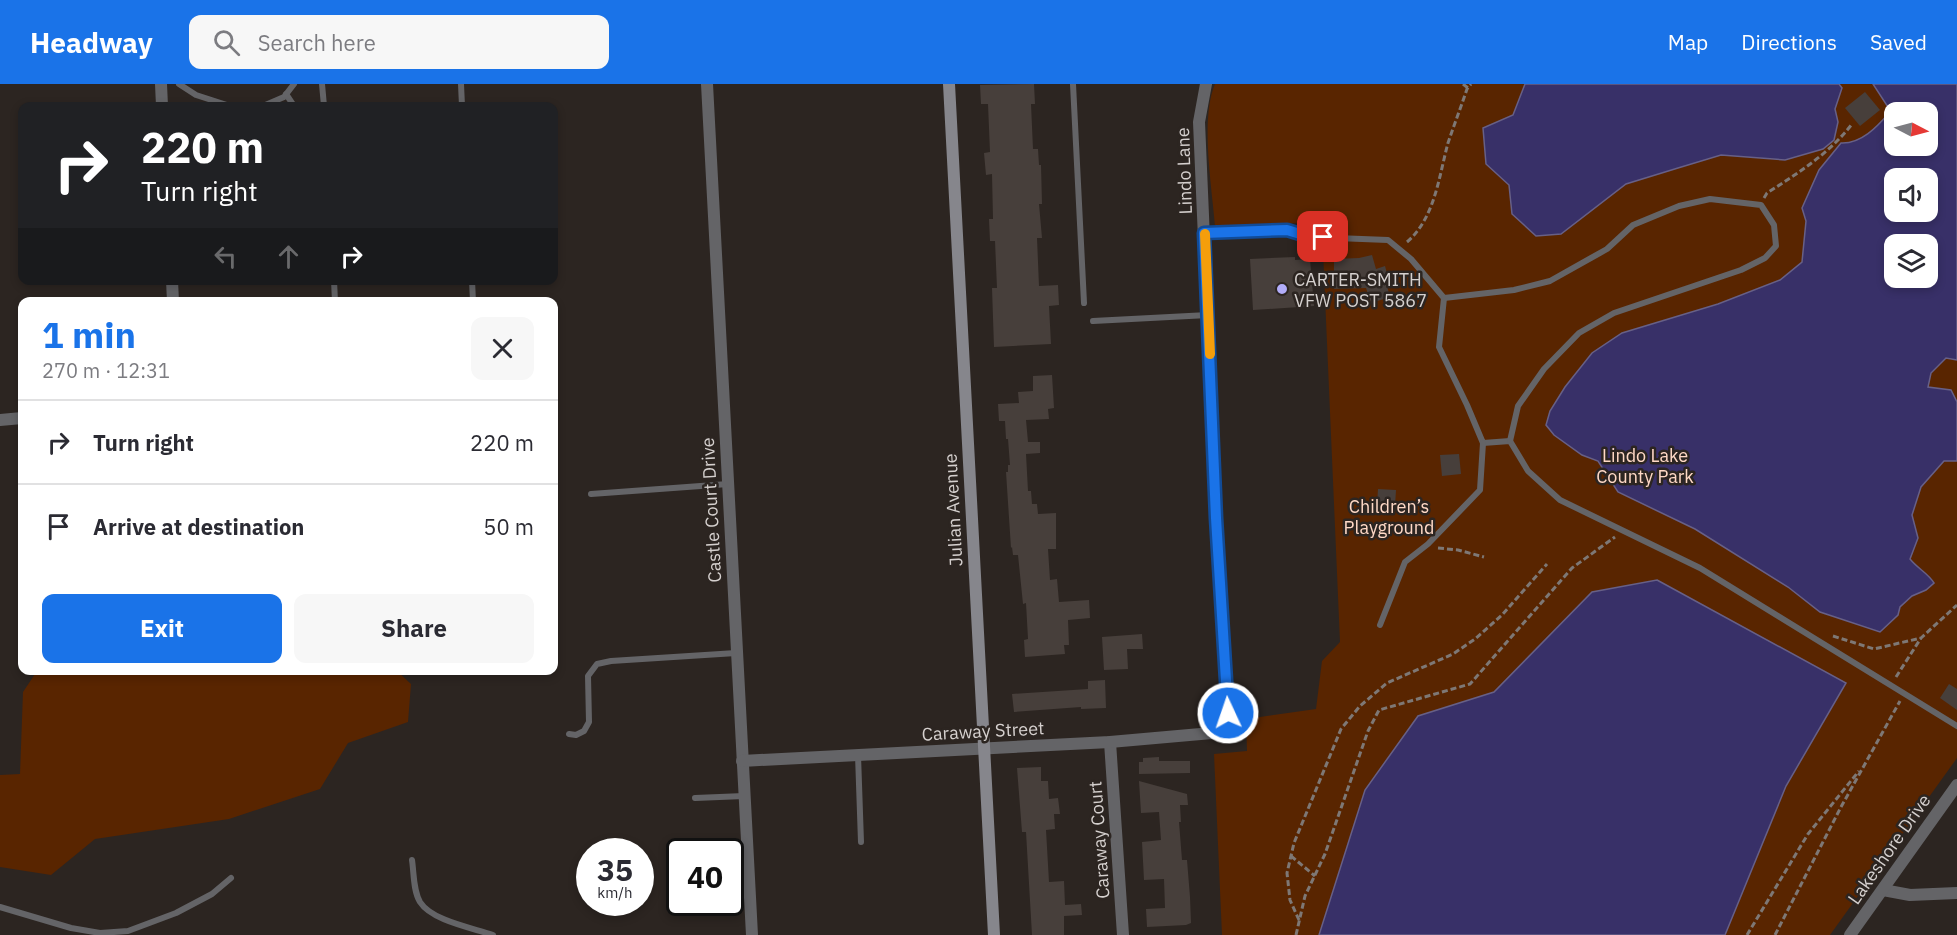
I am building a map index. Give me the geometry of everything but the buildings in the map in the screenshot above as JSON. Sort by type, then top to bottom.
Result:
[{"type":"main road","name":"Julian Avenue","points":[[949,84],[993,935]]},
{"type":"street","points":[[161,84],[162,102]]},
{"type":"street","name":"Castle Court Drive","points":[[707,84],[752,935]]},
{"type":"street","name":"Lindo Lane","points":[[1206,84],[1199,122],[1216,518],[1228,713],[1224,724]]},
{"type":"street","points":[[0,420],[18,418]]},
{"type":"street","name":"Caraway Street","points":[[742,761],[1110,742],[1212,733],[1224,724]]},
{"type":"street","name":"Caraway Court","points":[[1110,742],[1124,935]]},
{"type":"street","name":"Lakeshore Drive","points":[[1850,935],[1957,784]]},
{"type":"street","points":[[1883,890],[1910,895],[1957,893]]},
{"type":"lane","points":[[179,84],[206,102]]},
{"type":"lane","points":[[276,102],[294,84]]},
{"type":"lane","points":[[322,84],[324,102]]},
{"type":"lane","points":[[461,84],[462,102]]},
{"type":"lane","points":[[1073,84],[1084,303]]},
{"type":"lane","points":[[286,94],[291,102]]},
{"type":"lane","points":[[1444,298],[1505,291],[1550,281],[1607,249],[1633,225],[1679,206],[1710,200],[1761,205],[1774,225],[1776,246],[1765,258],[1741,270],[1614,313],[1579,333],[1544,369],[1518,406],[1510,441],[1528,471],[1560,500],[1700,568],[1957,726]]},
{"type":"lane","points":[[1204,233],[1287,230],[1310,237],[1388,240],[1411,259],[1444,298],[1439,347],[1483,443],[1480,490],[1428,544],[1405,562],[1380,625]]},
{"type":"lane","points":[[1093,321],[1208,315]]},
{"type":"lane","points":[[1483,443],[1510,441]]},
{"type":"lane","points":[[591,494],[728,484]]},
{"type":"lane","points":[[569,734],[576,735],[584,731],[589,722],[588,676],[597,664],[611,660],[736,653]]},
{"type":"lane","points":[[858,755],[861,842]]},
{"type":"lane","points":[[695,798],[744,796]]},
{"type":"lane","points":[[412,860],[416,889],[425,908],[437,917],[493,935]]},
{"type":"lane","points":[[0,907],[71,928],[100,933],[128,931],[176,913],[212,894],[231,878]]},
{"type":"path","points":[[1463,84],[1468,88]]},
{"type":"path","points":[[1399,250],[1413,237],[1433,200],[1449,143],[1471,84]]},
{"type":"path","points":[[1761,205],[1767,193],[1823,154],[1852,124]]},
{"type":"path","points":[[1296,935],[1305,896],[1325,854],[1368,731],[1379,710],[1470,684],[1572,568],[1624,531]]},
{"type":"path","points":[[1428,544],[1484,557]]},
{"type":"path","points":[[1299,921],[1290,900],[1287,873],[1294,843],[1341,729],[1360,705],[1387,683],[1453,654],[1474,639],[1502,615],[1546,564]]},
{"type":"path","points":[[1774,935],[1904,694],[1895,678],[1921,638],[1957,605]]},
{"type":"path","points":[[1833,636],[1874,649],[1921,638]]},
{"type":"path","points":[[1747,935],[1808,834],[1866,762]]},
{"type":"path","points":[[1291,856],[1315,876]]},
{"type":"green space","name":"Lindo Lake County Park","points":[[1215,84],[1957,84],[1957,758],[1830,935],[1222,935],[1214,754],[1247,751],[1246,719],[1316,709],[1322,661],[1340,642],[1322,228],[1301,223],[1215,226],[1208,154],[1208,115]]},
{"type":"green space","points":[[34,675],[401,675],[411,684],[408,722],[348,743],[320,789],[229,819],[95,839],[51,875],[0,867],[0,775],[20,774],[23,692]]},
{"type":"shaded area","points":[[1525,84],[1839,84],[1842,88],[1835,109],[1838,122],[1834,140],[1823,149],[1785,160],[1721,155],[1678,168],[1626,184],[1561,234],[1536,236],[1512,214],[1509,185],[1486,164],[1483,128],[1513,115]]},
{"type":"shaded area","points":[[1873,84],[1957,84],[1957,360],[1946,358],[1931,373],[1928,387],[1951,390],[1957,402],[1957,461],[1944,461],[1921,487],[1912,515],[1918,538],[1910,559],[1934,583],[1926,590],[1912,596],[1900,607],[1898,615],[1880,632],[1820,612],[1788,587],[1695,529],[1618,492],[1598,461],[1582,455],[1554,435],[1546,425],[1550,411],[1565,387],[1592,353],[1622,333],[1718,304],[1780,280],[1802,262],[1806,221],[1802,208],[1819,170],[1841,143],[1855,141],[1874,129],[1884,118],[1884,156],[1938,156],[1938,102],[1885,102]]},
{"type":"shaded area","points":[[1657,580],[1846,683],[1786,786],[1725,935],[1319,935],[1365,790],[1418,716],[1494,692],[1592,592]]},
{"type":"slow traffic","points":[[1205,234],[1210,354]]},
{"type":"place","name":"CARTER-SMITH VFW POST 5867","points":[[1282,289]]},
{"type":"route","points":[[1228,713],[1216,518],[1204,233],[1287,230],[1310,237],[1323,237]]},
{"type":"park label","name":"Children’s Playground","points":[[1389,516]]}]
